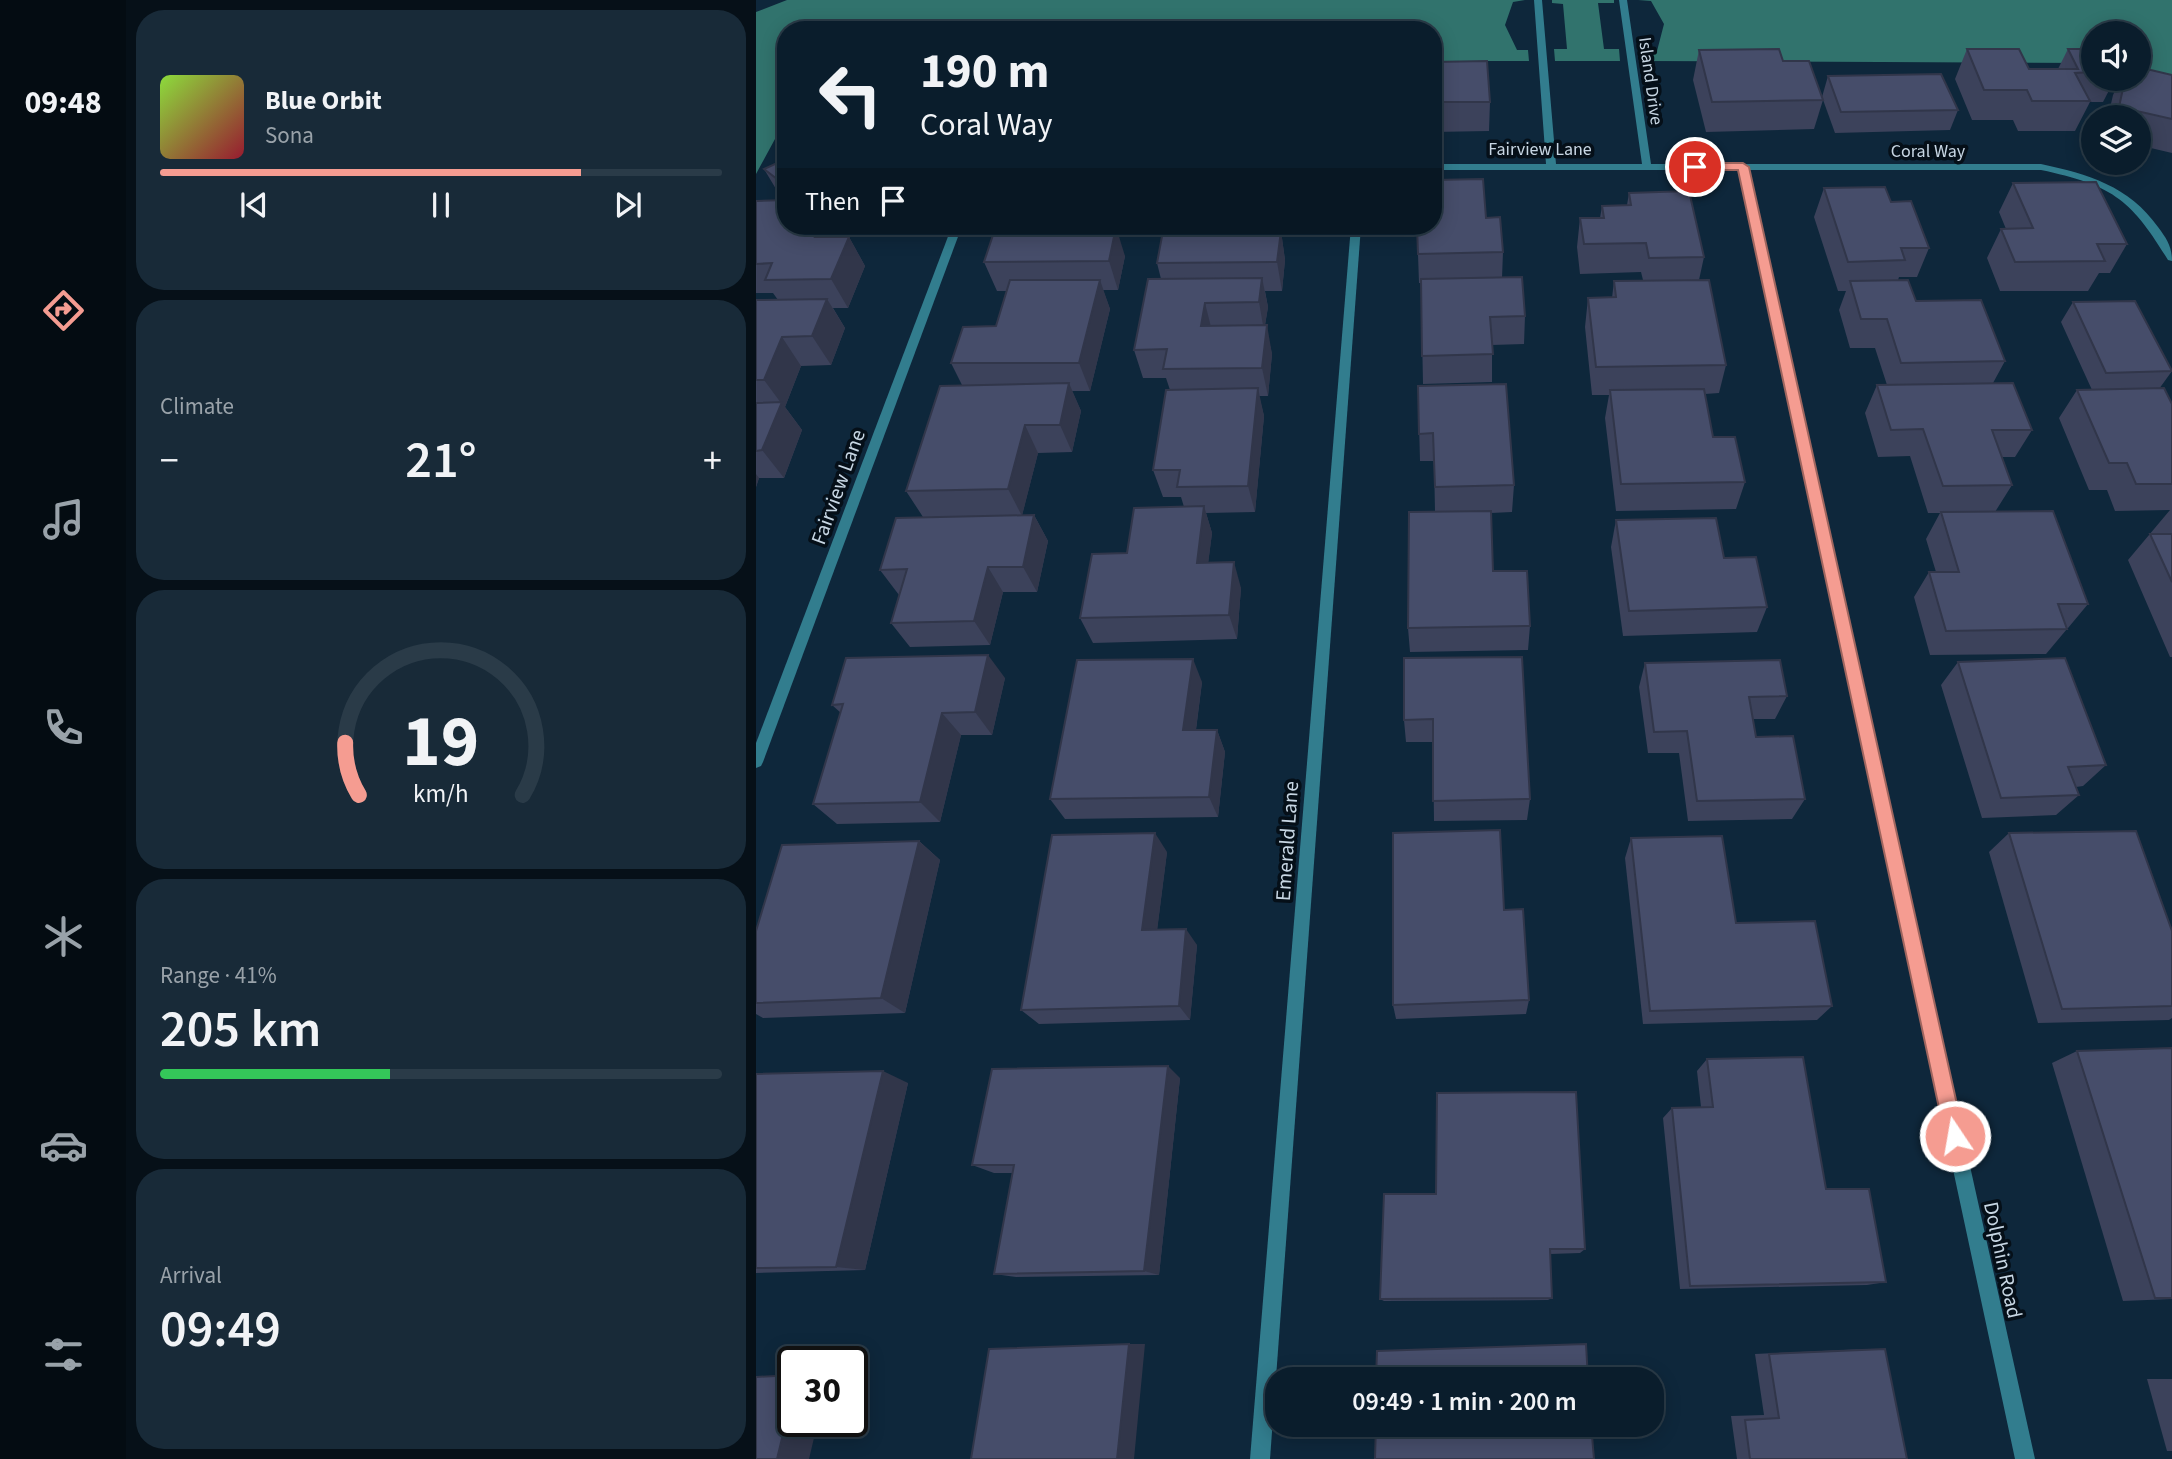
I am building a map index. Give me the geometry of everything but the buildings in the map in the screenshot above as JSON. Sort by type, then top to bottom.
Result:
[{"type":"street","points":[[1538,0],[1551,167]]},
{"type":"street","name":"Island Drive","points":[[1623,0],[1647,167]]},
{"type":"street","name":"Fairview Lane","points":[[1442,167],[1647,167]]},
{"type":"street","name":"Coral Way","points":[[1647,167],[2041,167],[2066,172],[2114,190],[2147,215],[2172,258]]},
{"type":"street","name":"Dolphin Road","points":[[1743,167],[2025,1459]]},
{"type":"street","name":"Fairview Lane","points":[[756,762],[954,235]]},
{"type":"street","name":"Emerald Lane","points":[[1260,1459],[1355,235]]},
{"type":"shaded area","points":[[787,0],[1525,0],[1513,2],[1505,25],[1517,50],[1528,50],[1529,61],[1442,61],[1442,21],[777,21],[777,138],[756,174],[756,12]]},
{"type":"shaded area","points":[[1552,0],[1614,0],[1614,3],[1598,3],[1604,49],[1619,49],[1620,61],[1555,61],[1554,49],[1567,49],[1563,4],[1552,3]]},
{"type":"shaded area","points":[[1638,0],[2172,0],[2172,86],[2151,77],[2151,21],[2081,21],[2081,63],[1646,61],[1644,51],[1657,51],[1664,24],[1651,1]]},
{"type":"route","points":[[1695,167],[1743,167],[1955,1136]]}]
